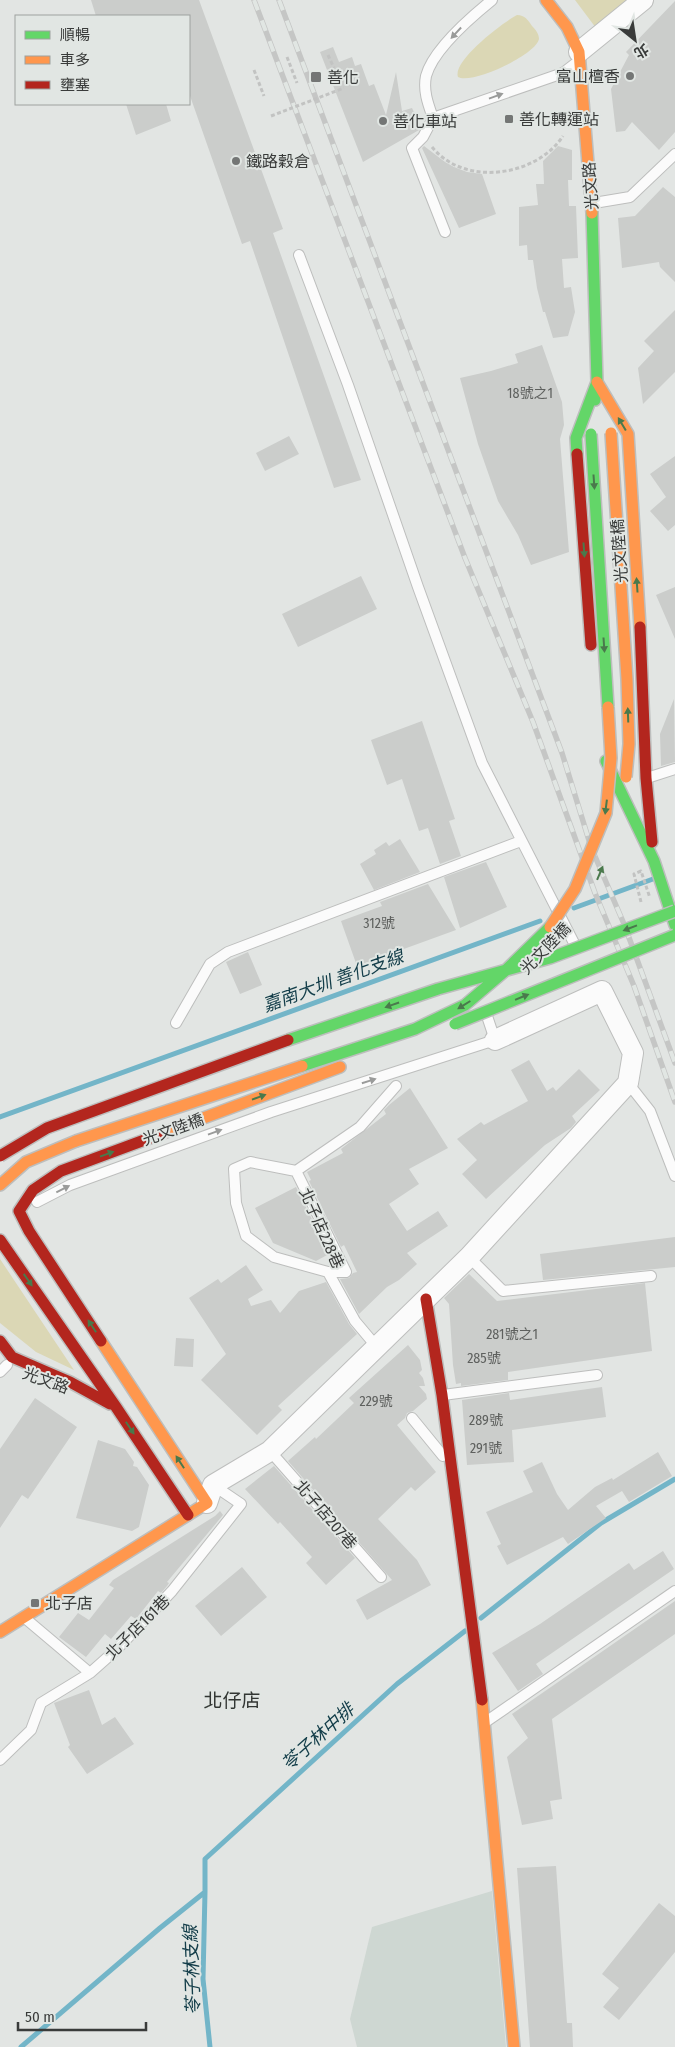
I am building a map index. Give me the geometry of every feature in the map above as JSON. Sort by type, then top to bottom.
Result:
[{"type":"street","name":"光文路","points":[[546,0],[567,27],[579,52],[592,203],[597,382]]},
{"type":"street","points":[[579,52],[643,0]]},
{"type":"street","points":[[591,654],[576,438],[597,382]]},
{"type":"street","points":[[597,382],[628,434],[643,680],[646,778],[654,861]]},
{"type":"street","name":"光文陸橋","points":[[597,382],[611,433],[627,679],[629,744],[624,800],[619,819]]},
{"type":"street","name":"光文陸橋","points":[[0,1185],[26,1162],[76,1141],[415,1030],[465,1005],[506,970],[550,927],[575,889],[606,813],[611,758],[591,434],[597,382]]},
{"type":"street","points":[[597,743],[670,893],[675,926]]},
{"type":"street","points":[[620,790],[646,778]]},
{"type":"street","points":[[0,1156],[47,1128],[262,1049],[438,989],[550,958],[675,911]]},
{"type":"street","name":"光文陸橋","points":[[562,933],[576,914]]},
{"type":"street","points":[[444,1028],[675,935]]},
{"type":"street","name":"光文陸橋","points":[[514,981],[546,948]]},
{"type":"street","points":[[0,1632],[188,1515],[210,1494],[270,1451],[469,1257],[628,1084],[633,1053],[598,984],[495,1040]]},
{"type":"street","name":"光文陸橋","points":[[19,1211],[32,1190],[61,1171],[444,1028],[471,1015],[500,993]]},
{"type":"street","points":[[19,1211],[29,1231],[210,1494]]},
{"type":"street","points":[[0,1240],[116,1407],[188,1515]]},
{"type":"street","points":[[426,1299],[442,1395],[485,1722],[514,2047]]},
{"type":"street","points":[[0,1341],[12,1356],[34,1368],[70,1382],[116,1407]]},
{"type":"lane","points":[[433,118],[426,94],[427,75],[430,68],[443,48],[476,12],[492,0]]},
{"type":"lane","points":[[444,232],[412,148],[423,137],[433,118],[563,73],[577,62],[579,52]]},
{"type":"lane","points":[[592,203],[630,198],[675,154]]},
{"type":"lane","points":[[299,256],[348,385],[418,587],[482,763],[548,892],[562,933],[582,958],[598,984]]},
{"type":"lane","points":[[646,778],[675,769]]},
{"type":"lane","points":[[176,1023],[210,964],[228,952],[521,841]]},
{"type":"lane","points":[[0,1148],[33,1126],[404,990],[462,972],[474,974],[495,1040],[262,1115],[70,1185],[19,1211]]},
{"type":"lane","points":[[628,1084],[650,1111],[675,1176]]},
{"type":"lane","name":"北子店228巷","points":[[296,1171],[346,1272],[328,1272],[274,1257],[246,1236],[236,1203],[234,1169],[250,1162],[296,1171],[360,1127],[396,1086]]},
{"type":"lane","points":[[0,1173],[26,1162]]},
{"type":"lane","points":[[469,1257],[503,1291],[650,1276]]},
{"type":"lane","name":"北子店228巷","points":[[328,1272],[355,1321],[376,1346]]},
{"type":"lane","name":"光文路","points":[[2,1366],[64,1389],[94,1396]]},
{"type":"lane","points":[[442,1395],[597,1375]]},
{"type":"lane","points":[[412,1418],[451,1467]]},
{"type":"lane","name":"北子店207巷","points":[[270,1451],[381,1578]]},
{"type":"lane","name":"北子店161巷","points":[[0,1760],[31,1730],[41,1703],[90,1673],[117,1649],[172,1591],[241,1504],[210,1494]]},
{"type":"lane","points":[[485,1722],[675,1590]]},
{"type":"lane","points":[[23,1617],[90,1673]]},
{"type":"path","points":[[328,55],[334,68]]},
{"type":"path","points":[[287,56],[297,83]]},
{"type":"path","points":[[254,70],[264,96]]},
{"type":"path","points":[[271,116],[344,88]]},
{"type":"path","points":[[423,137],[449,163],[484,173],[501,173],[538,160],[560,141],[567,130]]},
{"type":"shaded area","points":[[575,0],[630,0],[596,28]]},
{"type":"shaded area","points":[[517,15],[526,18],[537,32],[539,39],[535,46],[527,53],[489,73],[476,77],[458,77],[458,70],[470,52],[501,25]]},
{"type":"shaded area","points":[[0,1259],[74,1370],[36,1352],[0,1323]]},
{"type":"shaded area","points":[[492,1891],[506,2047],[357,2047],[350,2019],[372,1927]]},
{"type":"building","points":[[91,0],[199,0],[283,229],[273,233],[361,480],[334,488],[250,241],[242,244],[190,96],[190,15],[96,15]]},
{"type":"building","points":[[675,1],[675,132],[659,150],[632,122],[625,131],[616,132],[611,89],[629,55],[626,52]]},
{"type":"building","name":"善化車站","points":[[333,47],[339,62],[352,57],[355,66],[361,64],[369,86],[374,84],[386,115],[396,72],[402,111],[412,108],[421,127],[419,130],[363,162],[320,52]]},
{"type":"building","points":[[126,105],[166,105],[171,121],[136,135]]},
{"type":"building","points":[[424,146],[454,167],[467,172],[482,174],[496,214],[459,228],[422,148]]},
{"type":"building","points":[[558,146],[572,150],[572,180],[568,180],[569,206],[576,206],[578,258],[562,259],[564,288],[571,287],[575,312],[568,336],[553,338],[545,312],[543,312],[533,260],[528,260],[527,245],[519,246],[519,207],[538,205],[536,184],[544,184],[543,161]]},
{"type":"building","points":[[663,187],[675,197],[675,282],[660,267],[659,262],[622,268],[618,218],[635,216]]},
{"type":"building","points":[[675,310],[675,372],[643,404],[638,368],[654,351],[644,341]]},
{"type":"building","points":[[542,345],[562,402],[564,425],[560,439],[569,552],[531,565],[518,535],[498,501],[478,444],[460,378],[518,363],[515,354]]},
{"type":"building","points":[[289,436],[299,454],[265,471],[256,453]]},
{"type":"building","points":[[675,456],[675,525],[668,531],[650,511],[666,497],[650,474]]},
{"type":"building","points":[[361,576],[377,609],[298,647],[282,614]]},
{"type":"building","points":[[675,587],[675,639],[656,595]]},
{"type":"building","points":[[674,699],[675,762],[661,766],[660,734]]},
{"type":"building","points":[[422,721],[455,819],[449,821],[461,856],[440,864],[428,828],[419,831],[402,779],[387,785],[371,740]]},
{"type":"building","points":[[400,839],[420,872],[374,890],[360,864],[376,854],[374,850],[386,842],[389,846]]},
{"type":"building","points":[[486,862],[507,907],[460,928],[444,877]]},
{"type":"building","points":[[428,884],[456,930],[357,966],[341,921],[382,906],[380,902]]},
{"type":"building","points":[[248,952],[262,985],[240,994],[226,962]]},
{"type":"building","points":[[529,1060],[547,1091],[553,1087],[556,1091],[579,1069],[600,1090],[572,1116],[576,1122],[571,1128],[545,1145],[486,1199],[462,1174],[477,1160],[457,1139],[481,1122],[484,1125],[528,1101],[511,1070]]},
{"type":"building","points":[[410,1088],[448,1148],[409,1169],[419,1184],[389,1204],[407,1231],[438,1211],[448,1226],[407,1253],[417,1264],[399,1280],[387,1287],[359,1314],[340,1279],[349,1278],[353,1273],[357,1272],[344,1245],[341,1247],[309,1181],[311,1180],[307,1172],[343,1153],[341,1149],[386,1114],[384,1110]]},
{"type":"building","points":[[296,1187],[329,1254],[316,1261],[273,1243],[255,1208]]},
{"type":"building","points":[[675,1237],[675,1267],[543,1280],[540,1254]]},
{"type":"building","points":[[246,1265],[263,1290],[248,1299],[251,1306],[271,1300],[280,1313],[299,1291],[326,1282],[349,1324],[357,1334],[278,1406],[282,1410],[257,1435],[201,1380],[226,1354],[189,1298],[218,1279],[221,1283]]},
{"type":"building","points":[[469,1274],[497,1301],[645,1283],[652,1351],[508,1372],[508,1380],[461,1386],[461,1383],[456,1384],[449,1304],[444,1298]]},
{"type":"building","points":[[176,1338],[194,1339],[193,1367],[174,1366]]},
{"type":"building","points":[[408,1345],[420,1360],[422,1370],[419,1373],[423,1378],[425,1386],[419,1386],[426,1394],[427,1399],[413,1411],[407,1413],[405,1418],[397,1425],[436,1472],[415,1491],[411,1487],[378,1519],[417,1560],[431,1585],[367,1620],[356,1600],[392,1580],[288,1461],[315,1437],[316,1439],[354,1403],[349,1398]]},
{"type":"building","points":[[602,1387],[606,1417],[512,1430],[514,1462],[467,1465],[462,1400],[509,1393],[510,1400]]},
{"type":"building","points":[[35,1398],[77,1427],[28,1499],[22,1495],[0,1528],[0,1449]]},
{"type":"building","points":[[98,1440],[125,1449],[134,1462],[133,1466],[137,1467],[149,1485],[139,1527],[132,1531],[76,1518]]},
{"type":"building","points":[[658,1452],[672,1476],[629,1502],[622,1491],[596,1506],[606,1518],[568,1544],[563,1537],[507,1565],[497,1546],[501,1544],[486,1512],[533,1492],[523,1471],[542,1462],[557,1494],[568,1510],[595,1487],[612,1478],[613,1480]]},
{"type":"building","points":[[274,1466],[355,1558],[326,1585],[306,1563],[312,1557],[280,1522],[278,1524],[245,1489]]},
{"type":"building","points":[[220,1511],[223,1515],[167,1582],[169,1583],[167,1586],[161,1593],[158,1591],[136,1619],[131,1616],[111,1639],[105,1634],[86,1657],[59,1637],[78,1613],[89,1620],[114,1588],[109,1585],[113,1580]]},
{"type":"building","points":[[663,1551],[674,1569],[536,1664],[543,1674],[518,1691],[492,1653],[540,1624],[629,1563],[634,1570]]},
{"type":"building","points":[[242,1567],[267,1597],[221,1636],[195,1606]]},
{"type":"building","points":[[675,1601],[675,1634],[552,1719],[562,1799],[550,1801],[553,1819],[522,1825],[507,1757],[528,1738],[512,1714]]},
{"type":"building","points":[[89,1690],[102,1725],[115,1717],[134,1744],[87,1774],[68,1747],[70,1745],[54,1703]]},
{"type":"building","points":[[556,1866],[567,2023],[572,2023],[573,2047],[530,2047],[517,1868]]},
{"type":"building","points":[[659,1903],[675,1916],[675,1952],[619,2020],[603,2007],[619,1988],[602,1974]]},
{"type":"waterway","name":"嘉南大圳 善化支線","points":[[574,908],[653,879]]},
{"type":"waterway","name":"嘉南大圳 善化支線","points":[[0,1117],[540,921]]},
{"type":"waterway","name":"苓子林中排","points":[[481,1618],[601,1523],[675,1479]]},
{"type":"waterway","name":"苓子林中排","points":[[21,2047],[205,1892],[205,1859],[397,1684],[465,1631]]},
{"type":"waterway","name":"苓子林支線","points":[[205,1892],[203,1979],[210,2047]]},
{"type":"railway","points":[[254,0],[465,558],[533,722],[595,893],[634,986],[675,1102]]},
{"type":"railway","points":[[279,0],[562,753],[591,847],[624,924],[675,1063]]},
{"type":"traffic: fast","points":[[592,213],[597,382],[595,400]]},
{"type":"traffic: fast","points":[[577,454],[576,438],[597,382]]},
{"type":"traffic: fast","points":[[591,434],[608,707]]},
{"type":"traffic: fast","points":[[606,761],[654,861],[675,925]]},
{"type":"traffic: fast","points":[[288,1040],[438,989],[550,958],[675,911]]},
{"type":"traffic: fast","points":[[302,1066],[415,1029],[465,1005],[506,970],[550,927]]},
{"type":"traffic: fast","points":[[455,1024],[675,935]]},
{"type":"traffic: slow","points":[[546,0],[567,27],[579,52],[592,213]]},
{"type":"traffic: slow","points":[[597,382],[628,434],[640,627]]},
{"type":"traffic: slow","points":[[611,433],[627,679],[629,744],[626,777]]},
{"type":"traffic: slow","points":[[550,927],[575,889],[606,813],[611,758],[608,707]]},
{"type":"traffic: slow","points":[[76,1141],[302,1066]]},
{"type":"traffic: slow","points":[[158,1135],[340,1067]]},
{"type":"traffic: slow","points":[[0,1185],[26,1162],[76,1141]]},
{"type":"traffic: slow","points":[[0,1632],[207,1503],[101,1341]]},
{"type":"traffic: slow","points":[[482,1700],[514,2047]]},
{"type":"traffic: jam","points":[[577,454],[591,645]]},
{"type":"traffic: jam","points":[[640,627],[646,778],[652,842]]},
{"type":"traffic: jam","points":[[0,1156],[47,1128],[288,1040]]},
{"type":"traffic: jam","points":[[101,1341],[29,1231],[19,1211],[33,1190],[61,1171],[158,1135]]},
{"type":"traffic: jam","points":[[0,1240],[116,1407],[188,1515]]},
{"type":"traffic: jam","points":[[426,1299],[442,1395],[482,1700]]},
{"type":"traffic: jam","points":[[0,1341],[12,1357],[70,1382],[110,1404]]},
{"type":"place","name":"富山檀香","points":[[630,76]]},
{"type":"place","name":"善化","points":[[316,77]]},
{"type":"place","name":"善化轉運站","points":[[509,119]]},
{"type":"place","name":"善化車站","points":[[383,121]]},
{"type":"place","name":"鐵路穀倉","points":[[236,161]]},
{"type":"place","name":"北子店","points":[[35,1603]]},
{"type":"district","name":"北仔店","points":[[232,1700]]}]
